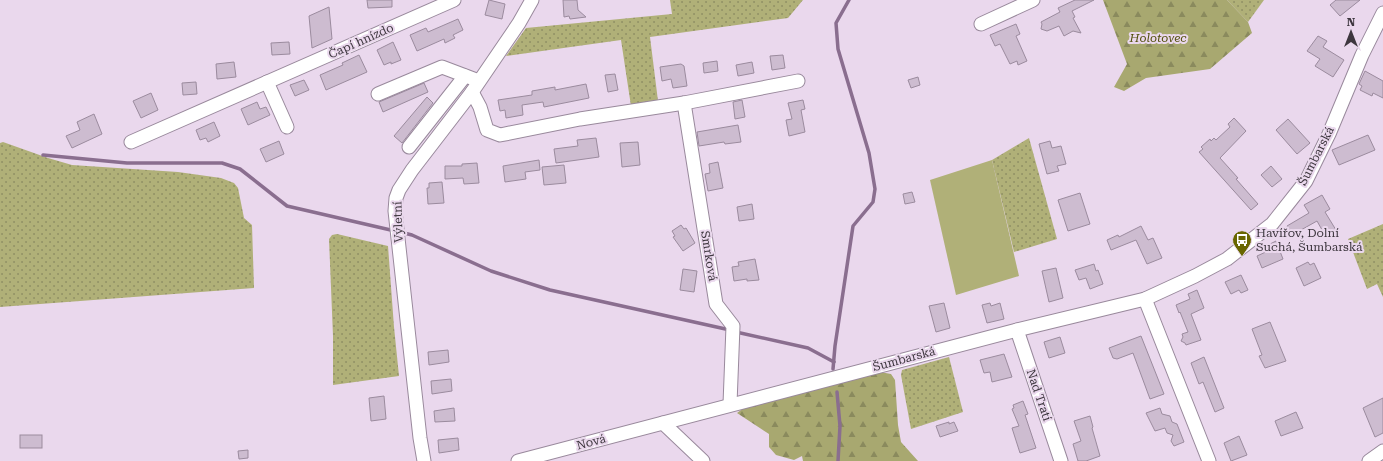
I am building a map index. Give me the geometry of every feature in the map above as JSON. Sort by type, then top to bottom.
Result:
[{"type":"street","name":"Čapí hnízdo","points":[[131,142],[454,0]]},
{"type":"street","name":"Výletní","points":[[424,461],[420,438],[395,211],[396,198],[399,190],[412,170],[475,86],[519,23],[532,0]]},
{"type":"street","points":[[981,24],[1033,0]]},
{"type":"street","name":"Šumbarská","points":[[664,423],[730,404],[1017,330],[1145,299],[1195,276],[1227,259],[1272,224],[1306,181],[1329,134],[1362,55],[1383,13]]},
{"type":"street","points":[[378,94],[442,67],[465,76],[475,86],[487,130],[500,135],[580,119],[684,103],[798,81]]},
{"type":"street","points":[[409,147],[465,76]]},
{"type":"street","points":[[267,82],[287,127]]},
{"type":"street","name":"Smrková","points":[[684,103],[716,304],[733,326],[730,404]]},
{"type":"street","points":[[1145,299],[1209,461]]},
{"type":"street","name":"Nad Tratí","points":[[1017,330],[1061,461]]},
{"type":"street","points":[[664,423],[703,461]]},
{"type":"street","name":"Nová","points":[[518,461],[664,423]]},
{"type":"street","points":[[1369,461],[1383,451]]},
{"type":"green space","points":[[670,0],[803,0],[788,18],[650,37],[658,101],[631,106],[621,40],[506,56],[526,28],[672,14]]},
{"type":"green space","name":"Holotovec","points":[[1103,0],[1227,0],[1248,22],[1252,33],[1210,69],[1146,78],[1124,91],[1114,87],[1127,64]]},
{"type":"green space","points":[[1227,0],[1264,0],[1248,22]]},
{"type":"green space","points":[[1029,138],[1057,239],[1014,252],[992,160]]},
{"type":"green space","points":[[3,142],[72,165],[178,172],[221,178],[234,183],[238,188],[244,218],[252,225],[254,288],[0,307],[0,143]]},
{"type":"green space","points":[[992,160],[1019,276],[956,295],[930,180]]},
{"type":"green space","points":[[1383,224],[1383,297],[1377,284],[1367,289],[1348,239]]},
{"type":"green space","points":[[337,234],[388,246],[399,376],[333,385],[333,336],[329,239],[332,235]]},
{"type":"green space","points":[[949,357],[963,412],[911,429],[901,375],[902,370]]},
{"type":"green space","points":[[880,372],[891,374],[895,380],[898,425],[901,442],[918,461],[803,461],[802,456],[794,460],[776,455],[769,447],[769,434],[737,413],[745,407]]},
{"type":"building","points":[[367,0],[392,0],[392,7],[368,8]]},
{"type":"building","points":[[489,0],[505,4],[502,19],[485,15]]},
{"type":"building","points":[[563,0],[577,0],[578,10],[586,17],[570,19],[569,16],[564,17]]},
{"type":"building","points":[[1075,0],[1094,0],[1072,11],[1075,17],[1073,18],[1081,33],[1073,31],[1064,36],[1059,26],[1047,31],[1041,29],[1041,22],[1060,12],[1058,8]]},
{"type":"building","points":[[1336,0],[1360,0],[1340,16],[1330,5]]},
{"type":"building","points":[[329,7],[332,39],[312,48],[309,16]]},
{"type":"building","points":[[458,19],[463,30],[453,35],[455,38],[445,43],[444,39],[417,51],[410,35],[426,28],[428,32]]},
{"type":"building","points":[[1016,24],[1020,34],[1016,36],[1027,61],[1018,65],[1017,61],[1010,64],[1000,44],[995,46],[990,35]]},
{"type":"building","points":[[1318,36],[1327,41],[1323,47],[1344,60],[1333,77],[1315,66],[1320,59],[1307,51]]},
{"type":"building","points":[[289,42],[290,54],[272,55],[271,43]]},
{"type":"building","points":[[393,42],[401,60],[384,65],[377,50]]},
{"type":"building","points":[[359,55],[367,72],[326,90],[320,75],[343,65],[342,63]]},
{"type":"building","points":[[783,55],[785,68],[772,70],[770,56]]},
{"type":"building","points":[[717,61],[718,71],[704,73],[703,63]]},
{"type":"building","points":[[234,62],[236,77],[217,79],[216,64]]},
{"type":"building","points":[[752,62],[754,73],[738,76],[736,65]]},
{"type":"building","points":[[681,64],[684,66],[687,86],[673,88],[671,79],[662,81],[660,67]]},
{"type":"building","points":[[1365,71],[1383,81],[1383,98],[1373,93],[1372,96],[1360,90],[1362,86],[1359,84]]},
{"type":"building","points":[[615,74],[618,90],[608,92],[605,75]]},
{"type":"building","points":[[918,77],[920,85],[911,88],[908,80]]},
{"type":"building","points":[[304,80],[309,90],[295,96],[290,85]]},
{"type":"building","points":[[196,82],[197,94],[183,95],[182,83]]},
{"type":"building","points":[[424,83],[428,92],[383,112],[379,102]]},
{"type":"building","points":[[586,84],[589,98],[544,107],[543,102],[522,105],[523,115],[506,118],[505,110],[500,111],[498,100],[532,95],[532,91],[555,87],[555,90]]},
{"type":"building","points":[[151,93],[158,110],[141,118],[133,101]]},
{"type":"building","points":[[427,97],[433,103],[402,143],[394,136]]},
{"type":"building","points":[[742,100],[745,117],[735,119],[733,102]]},
{"type":"building","points":[[803,100],[805,109],[801,110],[805,132],[789,136],[786,120],[792,119],[788,103]]},
{"type":"building","points":[[257,102],[260,109],[266,107],[270,115],[248,125],[241,109]]},
{"type":"building","points":[[94,114],[102,134],[72,148],[66,136],[80,130],[77,122]]},
{"type":"building","points":[[1234,118],[1246,131],[1220,158],[1258,204],[1251,210],[1199,152],[1203,149],[1201,147],[1210,139],[1211,141],[1214,138],[1216,140],[1230,127],[1228,124]]},
{"type":"building","points":[[1288,119],[1310,143],[1297,154],[1276,130]]},
{"type":"building","points":[[214,122],[220,136],[208,142],[206,138],[200,140],[196,130]]},
{"type":"building","points":[[738,125],[741,142],[725,144],[724,142],[699,146],[697,132]]},
{"type":"building","points":[[1368,135],[1375,150],[1339,165],[1332,150]]},
{"type":"building","points":[[596,138],[599,157],[556,163],[554,149],[578,146],[577,140]]},
{"type":"building","points":[[279,141],[284,154],[266,162],[260,149]]},
{"type":"building","points":[[1050,141],[1052,148],[1061,146],[1066,164],[1057,166],[1059,171],[1047,174],[1039,144]]},
{"type":"building","points":[[638,142],[640,165],[622,167],[620,143]]},
{"type":"building","points":[[539,160],[540,170],[525,172],[526,179],[505,182],[503,166]]},
{"type":"building","points":[[718,162],[723,188],[708,191],[705,174],[710,173],[709,164]]},
{"type":"building","points":[[477,163],[479,183],[464,184],[463,178],[445,179],[445,166],[462,166],[462,164]]},
{"type":"building","points":[[564,165],[566,183],[544,185],[542,167]]},
{"type":"building","points":[[1271,166],[1282,179],[1272,187],[1261,175]]},
{"type":"building","points":[[442,182],[444,203],[428,204],[427,188],[429,188],[429,183]]},
{"type":"building","points":[[912,192],[915,202],[905,204],[903,194]]},
{"type":"building","points":[[1080,193],[1090,224],[1068,231],[1058,200]]},
{"type":"building","points":[[1322,195],[1330,209],[1325,212],[1336,230],[1326,237],[1317,221],[1292,235],[1287,226],[1309,213],[1304,205]]},
{"type":"building","points":[[752,204],[754,219],[739,221],[737,207]]},
{"type":"building","points":[[681,225],[684,229],[686,228],[695,243],[683,251],[673,237],[675,236],[672,231]]},
{"type":"building","points":[[1141,226],[1148,240],[1153,238],[1162,258],[1147,264],[1136,240],[1111,250],[1107,240],[1118,235],[1119,237]]},
{"type":"building","points":[[1276,241],[1283,259],[1262,268],[1257,256],[1268,251],[1266,246]]},
{"type":"building","points":[[755,259],[759,280],[747,281],[747,279],[734,281],[732,267],[739,266],[738,262]]},
{"type":"building","points":[[1308,262],[1310,265],[1314,263],[1321,278],[1304,286],[1296,268]]},
{"type":"building","points":[[1094,264],[1103,284],[1090,289],[1086,278],[1079,280],[1075,270]]},
{"type":"building","points":[[1056,268],[1063,298],[1049,302],[1042,271]]},
{"type":"building","points":[[683,269],[697,271],[694,292],[680,290]]},
{"type":"building","points":[[1241,275],[1248,290],[1241,293],[1239,290],[1231,294],[1225,282]]},
{"type":"building","points":[[1197,290],[1204,308],[1191,314],[1201,340],[1186,345],[1181,341],[1183,337],[1182,334],[1188,332],[1176,305],[1190,299],[1188,294]]},
{"type":"building","points":[[944,303],[950,328],[936,332],[929,306]]},
{"type":"building","points":[[990,303],[991,306],[1000,303],[1004,319],[987,323],[982,305]]},
{"type":"building","points":[[1270,322],[1286,361],[1265,368],[1259,356],[1262,355],[1252,329]]},
{"type":"building","points":[[1141,336],[1164,394],[1150,399],[1133,353],[1117,359],[1113,358],[1109,348]]},
{"type":"building","points":[[1060,337],[1065,353],[1049,358],[1044,342]]},
{"type":"building","points":[[448,350],[449,362],[429,365],[428,352]]},
{"type":"building","points":[[1004,354],[1012,377],[992,382],[990,372],[984,373],[980,360]]},
{"type":"building","points":[[1204,357],[1224,408],[1215,412],[1203,382],[1199,384],[1191,363]]},
{"type":"building","points":[[451,379],[452,391],[432,394],[431,381]]},
{"type":"building","points":[[384,396],[386,419],[371,421],[369,398]]},
{"type":"building","points":[[1383,398],[1383,433],[1375,437],[1363,408]]},
{"type":"building","points":[[1023,401],[1028,414],[1025,415],[1036,448],[1020,453],[1012,428],[1019,426],[1012,409],[1014,408],[1013,405]]},
{"type":"building","points":[[454,408],[455,421],[435,422],[434,411]]},
{"type":"building","points":[[1160,408],[1162,414],[1170,416],[1172,422],[1177,424],[1184,442],[1174,446],[1171,441],[1173,435],[1167,433],[1165,428],[1155,431],[1146,413]]},
{"type":"building","points":[[1296,412],[1303,428],[1281,436],[1275,421]]},
{"type":"building","points":[[1090,416],[1100,456],[1086,461],[1078,461],[1073,444],[1081,441],[1074,421]]},
{"type":"building","points":[[949,422],[949,424],[954,422],[958,431],[940,437],[936,426]]},
{"type":"building","points":[[20,435],[42,435],[42,448],[20,448]]},
{"type":"building","points":[[1239,436],[1247,455],[1231,461],[1224,443]]},
{"type":"building","points":[[458,438],[459,450],[439,453],[438,440]]},
{"type":"building","points":[[248,450],[248,458],[239,459],[238,451]]},
{"type":"waterway","points":[[833,369],[835,346],[853,226],[873,202],[875,189],[869,153],[838,49],[836,23],[849,0]]},
{"type":"waterway","points":[[43,155],[127,163],[222,163],[240,169],[287,206],[395,231]]},
{"type":"waterway","points":[[400,232],[412,235],[491,271],[550,290],[730,330]]},
{"type":"waterway","points":[[736,332],[808,348],[834,362]]},
{"type":"waterway","points":[[837,392],[840,426],[838,461]]},
{"type":"place","name":"Havířov, Dolní Suchá, Šumbarská","points":[[1242,257]]}]
